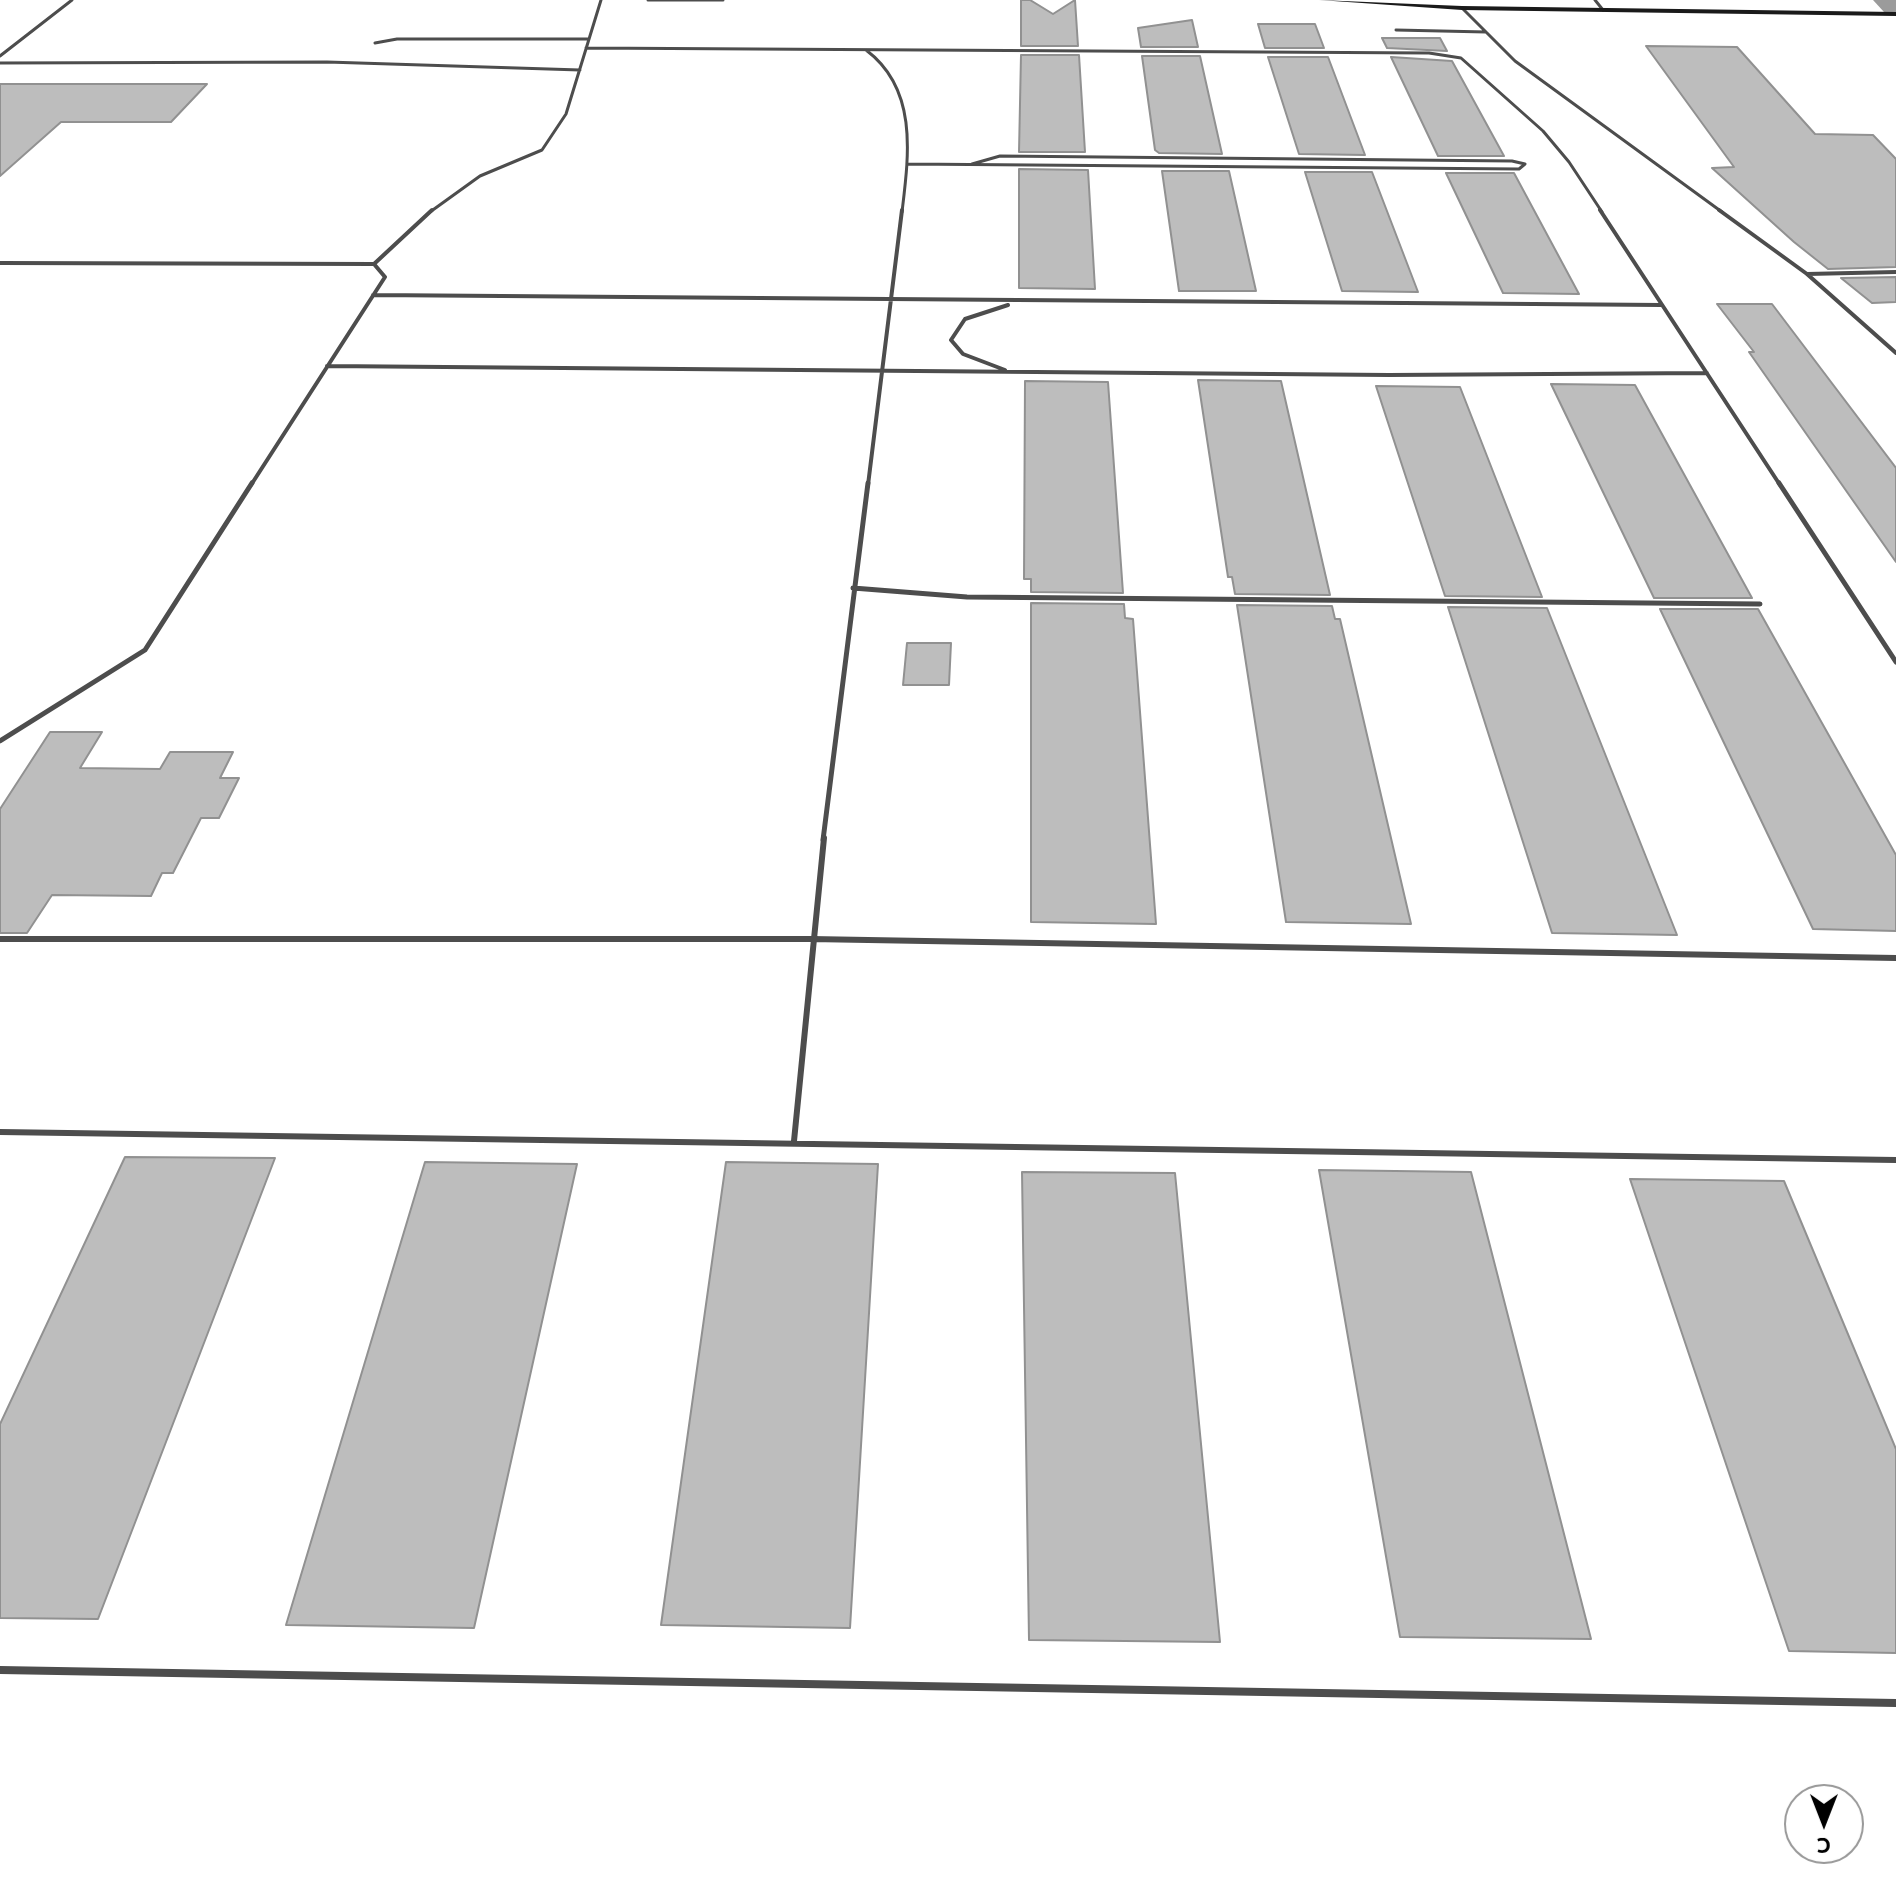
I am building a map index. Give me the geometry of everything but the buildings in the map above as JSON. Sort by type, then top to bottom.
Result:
[{"type":"main road","points":[[1322,0],[1462,8],[1896,14]]},
{"type":"lane","points":[[0,56],[72,0]]},
{"type":"lane","points":[[0,263],[374,264],[445,198],[480,176],[542,150],[566,114],[601,0]]},
{"type":"lane","points":[[648,0],[723,0]]},
{"type":"lane","points":[[1595,0],[1603,10]]},
{"type":"lane","points":[[1462,8],[1515,61],[1807,274],[1896,353]]},
{"type":"lane","points":[[1396,30],[1486,32]]},
{"type":"lane","points":[[375,43],[397,39],[589,39]]},
{"type":"lane","points":[[586,48],[1429,53],[1461,58],[1543,131],[1569,162],[1896,662]]},
{"type":"lane","points":[[794,1141],[811,939],[908,164],[901,85],[886,63],[866,50]]},
{"type":"lane","points":[[0,63],[327,62],[580,70]]},
{"type":"lane","points":[[908,164],[1519,169],[1525,164],[1512,161],[1000,156],[972,164]]},
{"type":"lane","points":[[0,741],[145,650],[385,277],[374,264]]},
{"type":"lane","points":[[1807,274],[1896,272]]},
{"type":"lane","points":[[373,295],[1662,305]]},
{"type":"lane","points":[[1014,373],[963,354],[951,340],[954,327],[965,318],[990,308],[1023,302]]},
{"type":"lane","points":[[327,366],[1014,373],[1707,373]]},
{"type":"lane","points":[[853,588],[967,597],[1760,604]]},
{"type":"lane","points":[[0,939],[811,939],[1896,958]]},
{"type":"lane","points":[[0,1132],[794,1141],[1896,1160]]},
{"type":"lane","points":[[0,1670],[1896,1703]]},
{"type":"waterway","points":[[1890,0],[1896,5]]}]
